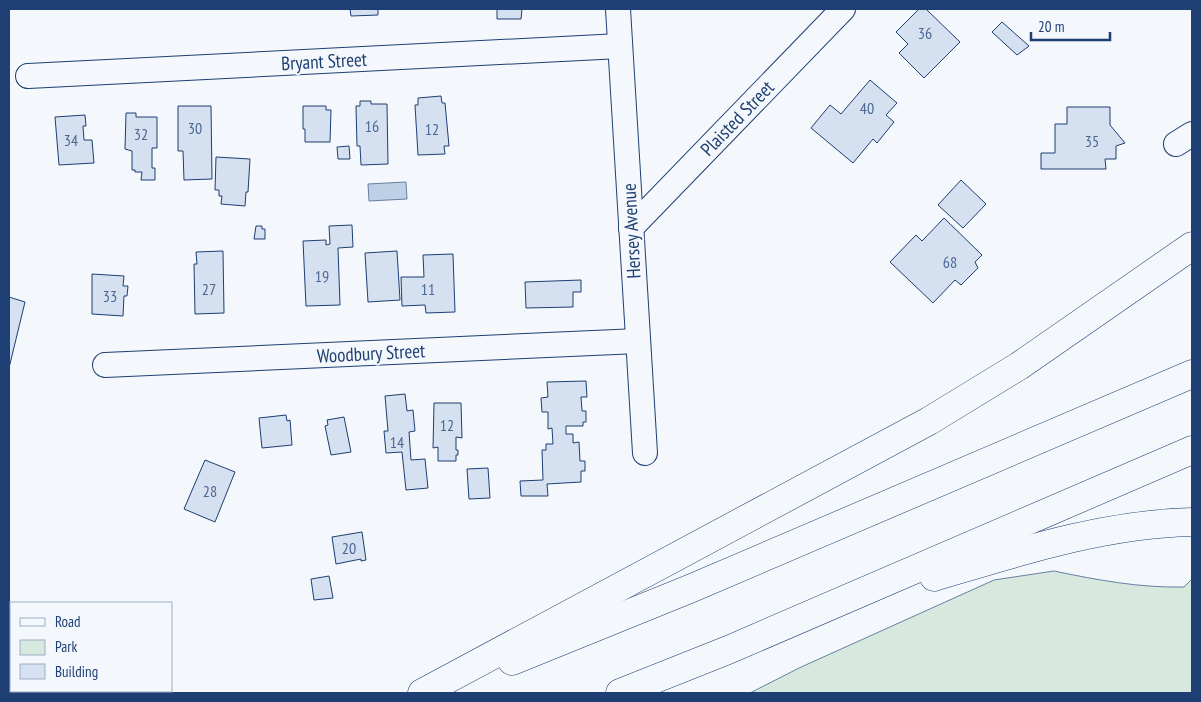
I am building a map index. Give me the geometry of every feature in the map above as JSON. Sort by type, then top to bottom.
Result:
[{"type":"highway","points":[[423,693],[928,421],[1027,361],[1192,246]]},
{"type":"highway","points":[[423,693],[601,627],[1192,374]]},
{"type":"highway","points":[[620,693],[813,613],[1192,450]]},
{"type":"highway","points":[[813,613],[1057,542],[1137,526],[1192,522]]},
{"type":"street","name":"Hersey Avenue","points":[[618,9],[645,452]]},
{"type":"street","name":"Plaisted Street","points":[[631,228],[843,9]]},
{"type":"street","name":"Bryant Street","points":[[28,76],[620,46]]},
{"type":"street","name":"Woodbury Street","points":[[105,365],[638,341]]},
{"type":"green space","points":[[1054,571],[1135,585],[1168,587],[1184,587],[1192,579],[1192,693],[750,693],[799,668],[994,580]]},
{"type":"water","points":[[406,182],[407,199],[369,201],[368,184]]},
{"type":"building","points":[[350,9],[378,9],[378,15],[351,16]]},
{"type":"building","points":[[497,9],[522,9],[521,19],[497,19]]},
{"type":"building","points":[[919,9],[926,9],[960,42],[924,78],[899,53],[908,44],[896,32]]},
{"type":"building","points":[[1002,22],[1029,46],[1017,55],[992,32]]},
{"type":"building","points":[[870,80],[897,103],[886,115],[894,122],[877,143],[873,139],[853,163],[811,128],[830,105],[841,114]]},
{"type":"building","points":[[441,96],[442,103],[445,103],[449,146],[444,146],[445,154],[418,155],[415,105],[418,105],[418,98]]},
{"type":"building","points":[[360,101],[371,101],[371,104],[387,104],[388,164],[361,165],[360,146],[357,146],[356,106],[360,106]]},
{"type":"building","points":[[178,106],[211,106],[212,179],[184,180],[183,151],[178,151]]},
{"type":"building","points":[[303,106],[326,106],[326,110],[331,110],[330,142],[305,142]]},
{"type":"building","points":[[1067,107],[1110,107],[1110,125],[1125,143],[1116,146],[1116,159],[1105,159],[1106,169],[1041,169],[1041,153],[1055,153],[1055,124],[1067,124]]},
{"type":"building","points":[[126,113],[136,113],[136,117],[157,117],[157,148],[152,148],[152,168],[155,168],[155,180],[141,180],[142,172],[132,170],[132,151],[125,149]]},
{"type":"building","points":[[85,115],[86,126],[83,126],[84,140],[92,140],[94,163],[59,165],[55,117]]},
{"type":"building","points":[[349,146],[350,159],[338,159],[337,147]]},
{"type":"building","points":[[216,157],[250,159],[248,192],[246,192],[245,206],[221,204],[222,196],[219,196],[219,190],[215,190]]},
{"type":"building","points":[[961,180],[986,204],[963,228],[938,205]]},
{"type":"building","points":[[944,218],[982,255],[975,262],[978,268],[961,285],[955,280],[933,303],[890,262],[916,235],[922,241]]},
{"type":"building","points":[[352,225],[353,247],[338,248],[340,305],[306,306],[303,241],[326,240],[326,245],[330,244],[329,226]]},
{"type":"building","points":[[256,226],[262,226],[262,229],[265,229],[265,239],[254,239]]},
{"type":"building","points":[[223,251],[224,313],[195,314],[194,264],[197,264],[196,252]]},
{"type":"building","points":[[397,251],[400,300],[368,302],[365,253]]},
{"type":"building","points":[[453,254],[455,312],[426,313],[425,305],[402,306],[401,277],[424,277],[423,255]]},
{"type":"building","points":[[92,274],[124,276],[123,286],[128,286],[127,296],[124,296],[123,316],[92,314]]},
{"type":"building","points":[[581,280],[581,292],[573,292],[573,307],[526,308],[525,282]]},
{"type":"building","points":[[9,297],[25,302],[9,368]]},
{"type":"building","points":[[586,381],[587,397],[581,397],[582,411],[586,411],[586,422],[583,422],[583,426],[566,426],[566,434],[573,434],[573,443],[579,442],[580,461],[585,461],[585,471],[581,471],[581,482],[547,484],[548,496],[521,496],[520,481],[543,480],[542,450],[546,450],[546,444],[553,444],[552,428],[548,429],[548,412],[542,412],[541,398],[548,397],[547,382]]},
{"type":"building","points":[[405,394],[407,411],[413,410],[415,431],[409,432],[411,460],[425,459],[428,488],[406,490],[402,452],[386,453],[384,431],[388,431],[385,396]]},
{"type":"building","points":[[434,403],[461,403],[462,438],[456,437],[458,455],[456,455],[456,461],[438,461],[438,447],[433,448]]},
{"type":"building","points":[[286,415],[287,421],[290,420],[292,445],[262,448],[259,418]]},
{"type":"building","points":[[344,417],[351,452],[331,455],[325,426],[328,425],[327,420]]},
{"type":"building","points":[[205,460],[235,472],[215,522],[184,509]]},
{"type":"building","points":[[488,468],[490,498],[469,499],[467,469]]},
{"type":"building","points":[[362,532],[366,560],[361,561],[361,559],[336,564],[332,537]]},
{"type":"building","points":[[329,576],[333,598],[314,600],[311,579]]}]
